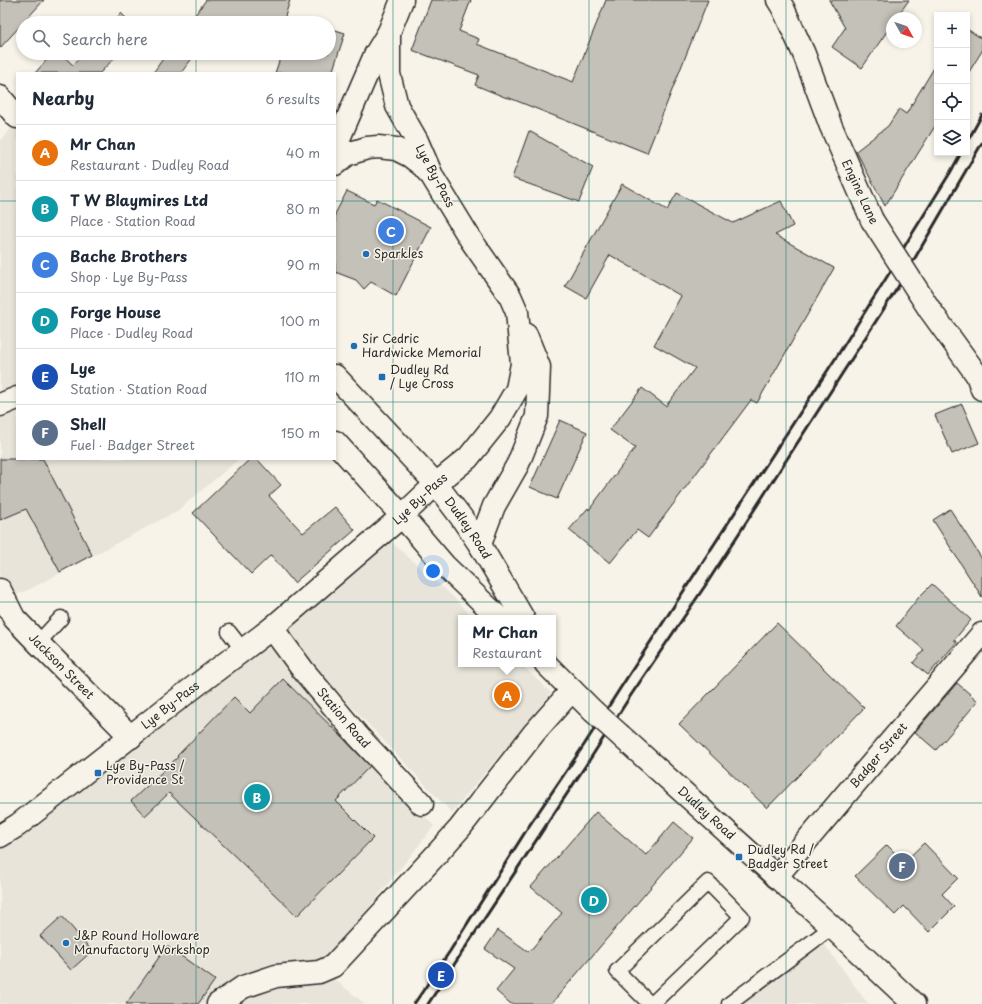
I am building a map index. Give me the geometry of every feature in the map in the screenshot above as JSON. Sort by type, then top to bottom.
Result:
[{"type":"main road","points":[[336,150],[340,136],[375,55],[389,32],[402,0]]},
{"type":"main road","name":"Engine Lane","points":[[778,0],[804,54],[830,124],[872,220],[930,310],[977,375],[982,389]]},
{"type":"main road","name":"Lye By-Pass","points":[[0,836],[18,825],[173,703],[272,628],[402,516],[436,484],[468,458],[500,418],[517,389],[522,364],[517,312],[510,296],[471,240],[433,178],[417,141],[397,106],[389,74],[389,32]]},
{"type":"main road","points":[[0,97],[16,116]]},
{"type":"main road","points":[[336,163],[348,154],[367,148],[378,147],[396,149],[410,156],[423,166],[433,178]]},
{"type":"main road","points":[[480,545],[494,506],[518,464],[537,416],[539,367],[517,312]]},
{"type":"main road","name":"Dudley Road","points":[[336,377],[436,484],[480,545],[521,615]]},
{"type":"main road","points":[[0,405],[16,398]]},
{"type":"main road","points":[[336,443],[444,565],[496,615]]},
{"type":"main road","name":"Jackson Street","points":[[0,590],[14,618],[131,736]]},
{"type":"main road","name":"Station Road","points":[[272,628],[302,670],[353,730],[422,804]]},
{"type":"main road","name":"Badger Street","points":[[776,877],[982,634]]},
{"type":"main road","name":"Dudley Road","points":[[550,667],[593,711],[832,927],[914,1004]]},
{"type":"main road","points":[[218,1004],[243,987],[276,976],[319,972],[333,966],[460,828],[534,733],[572,690]]},
{"type":"lane","points":[[38,643],[61,618]]},
{"type":"lane","points":[[229,632],[243,650]]},
{"type":"lane","points":[[708,882],[742,917],[651,1004],[617,971],[708,882]]},
{"type":"lane","points":[[729,1004],[832,927]]},
{"type":"shaded area","points":[[16,123],[16,460],[238,460],[177,511],[30,589],[0,602],[0,141]]},
{"type":"shaded area","points":[[390,541],[447,591],[471,615],[458,615],[458,667],[524,667],[551,693],[452,813],[335,689],[318,704],[434,826],[321,968],[365,1004],[0,1004],[0,847],[53,802],[271,643]]},
{"type":"shaded area","points":[[819,937],[868,1004],[731,1004]]},
{"type":"building","points":[[0,0],[44,0],[29,16],[16,16],[16,31],[0,48]]},
{"type":"building","points":[[206,0],[290,0],[285,16],[194,16]]},
{"type":"building","points":[[431,0],[471,0],[459,31],[479,39],[477,44],[573,82],[606,0],[708,0],[647,153],[475,85],[479,75],[412,50]]},
{"type":"building","points":[[829,0],[909,0],[900,12],[886,12],[886,33],[862,68],[832,47],[845,28]]},
{"type":"building","points":[[336,30],[345,33],[332,72],[275,72],[280,60],[336,60]]},
{"type":"building","points":[[970,31],[982,39],[982,51],[970,70]]},
{"type":"building","points":[[47,60],[68,60],[73,65],[78,60],[112,60],[101,72],[36,72]]},
{"type":"building","points":[[162,60],[191,60],[182,72],[154,72]]},
{"type":"building","points":[[934,68],[934,128],[885,206],[856,151],[888,126],[899,109],[906,114]]},
{"type":"building","points":[[529,131],[593,167],[579,202],[512,178]]},
{"type":"building","points":[[622,184],[667,210],[677,193],[733,223],[781,201],[793,226],[775,235],[834,268],[757,403],[751,400],[648,538],[637,530],[610,563],[569,530],[588,508],[589,510],[635,448],[610,430],[642,388],[666,406],[695,368],[654,345],[681,296],[610,255],[586,298],[565,286]]},
{"type":"building","points":[[347,191],[374,204],[377,199],[431,227],[396,296],[371,282],[364,289],[356,280],[336,272],[336,212]]},
{"type":"building","points":[[962,404],[979,443],[952,454],[935,415]]},
{"type":"building","points":[[560,420],[587,432],[557,499],[530,487]]},
{"type":"building","points":[[0,459],[44,460],[92,555],[60,572],[26,509],[0,520]]},
{"type":"building","points":[[249,460],[258,460],[281,485],[269,496],[303,533],[335,507],[355,530],[294,583],[271,555],[251,574],[193,513]]},
{"type":"building","points":[[950,509],[982,559],[982,597],[933,520]]},
{"type":"building","points":[[932,584],[971,620],[954,640],[957,642],[928,675],[913,663],[924,650],[896,626],[919,597]]},
{"type":"building","points":[[777,623],[864,708],[767,808],[679,724]]},
{"type":"building","points":[[283,679],[370,766],[336,801],[373,838],[297,916],[169,793],[145,816],[131,801],[178,757],[177,756],[234,697],[250,713]]},
{"type":"building","points":[[957,683],[978,701],[936,750],[915,732]]},
{"type":"building","points":[[596,812],[646,855],[674,822],[693,838],[551,1004],[511,1004],[496,991],[514,969],[485,949],[498,930],[529,952],[562,913],[531,887]]},
{"type":"building","points":[[924,843],[958,878],[942,894],[954,907],[929,932],[904,906],[895,915],[855,876],[887,845],[904,862]]},
{"type":"building","name":"J&P Round Holloware Manufactory Workshop","points":[[62,916],[92,951],[71,970],[40,936]]},
{"type":"building","points":[[167,946],[215,980],[198,1004],[126,1004]]},
{"type":"railway","points":[[970,137],[982,115]]},
{"type":"railway","points":[[428,1004],[631,695],[707,583],[898,287],[982,143]]},
{"type":"railway","points":[[414,1004],[839,353],[890,272],[959,156]]},
{"type":"place","name":"Bache Brothers","points":[[391,231]]},
{"type":"place","name":"Sparkles","points":[[366,254]]},
{"type":"place","name":"Sir Cedric Hardwicke Memorial","points":[[354,346]]},
{"type":"place","name":"Dudley Rd / Lye Cross","points":[[382,377]]},
{"type":"place","name":"Mr Chan","points":[[507,695]]},
{"type":"place","name":"Lye By-Pass / Providence St","points":[[98,773]]},
{"type":"place","name":"T W Blaymires Ltd","points":[[257,797]]},
{"type":"place","name":"Dudley Rd / Badger Street","points":[[739,857]]},
{"type":"place","name":"Shell","points":[[902,866]]},
{"type":"place","name":"Forge House","points":[[594,900]]},
{"type":"place","name":"J&P Round Holloware Manufactory Workshop","points":[[66,943]]},
{"type":"place","name":"Lye","points":[[441,975]]}]
